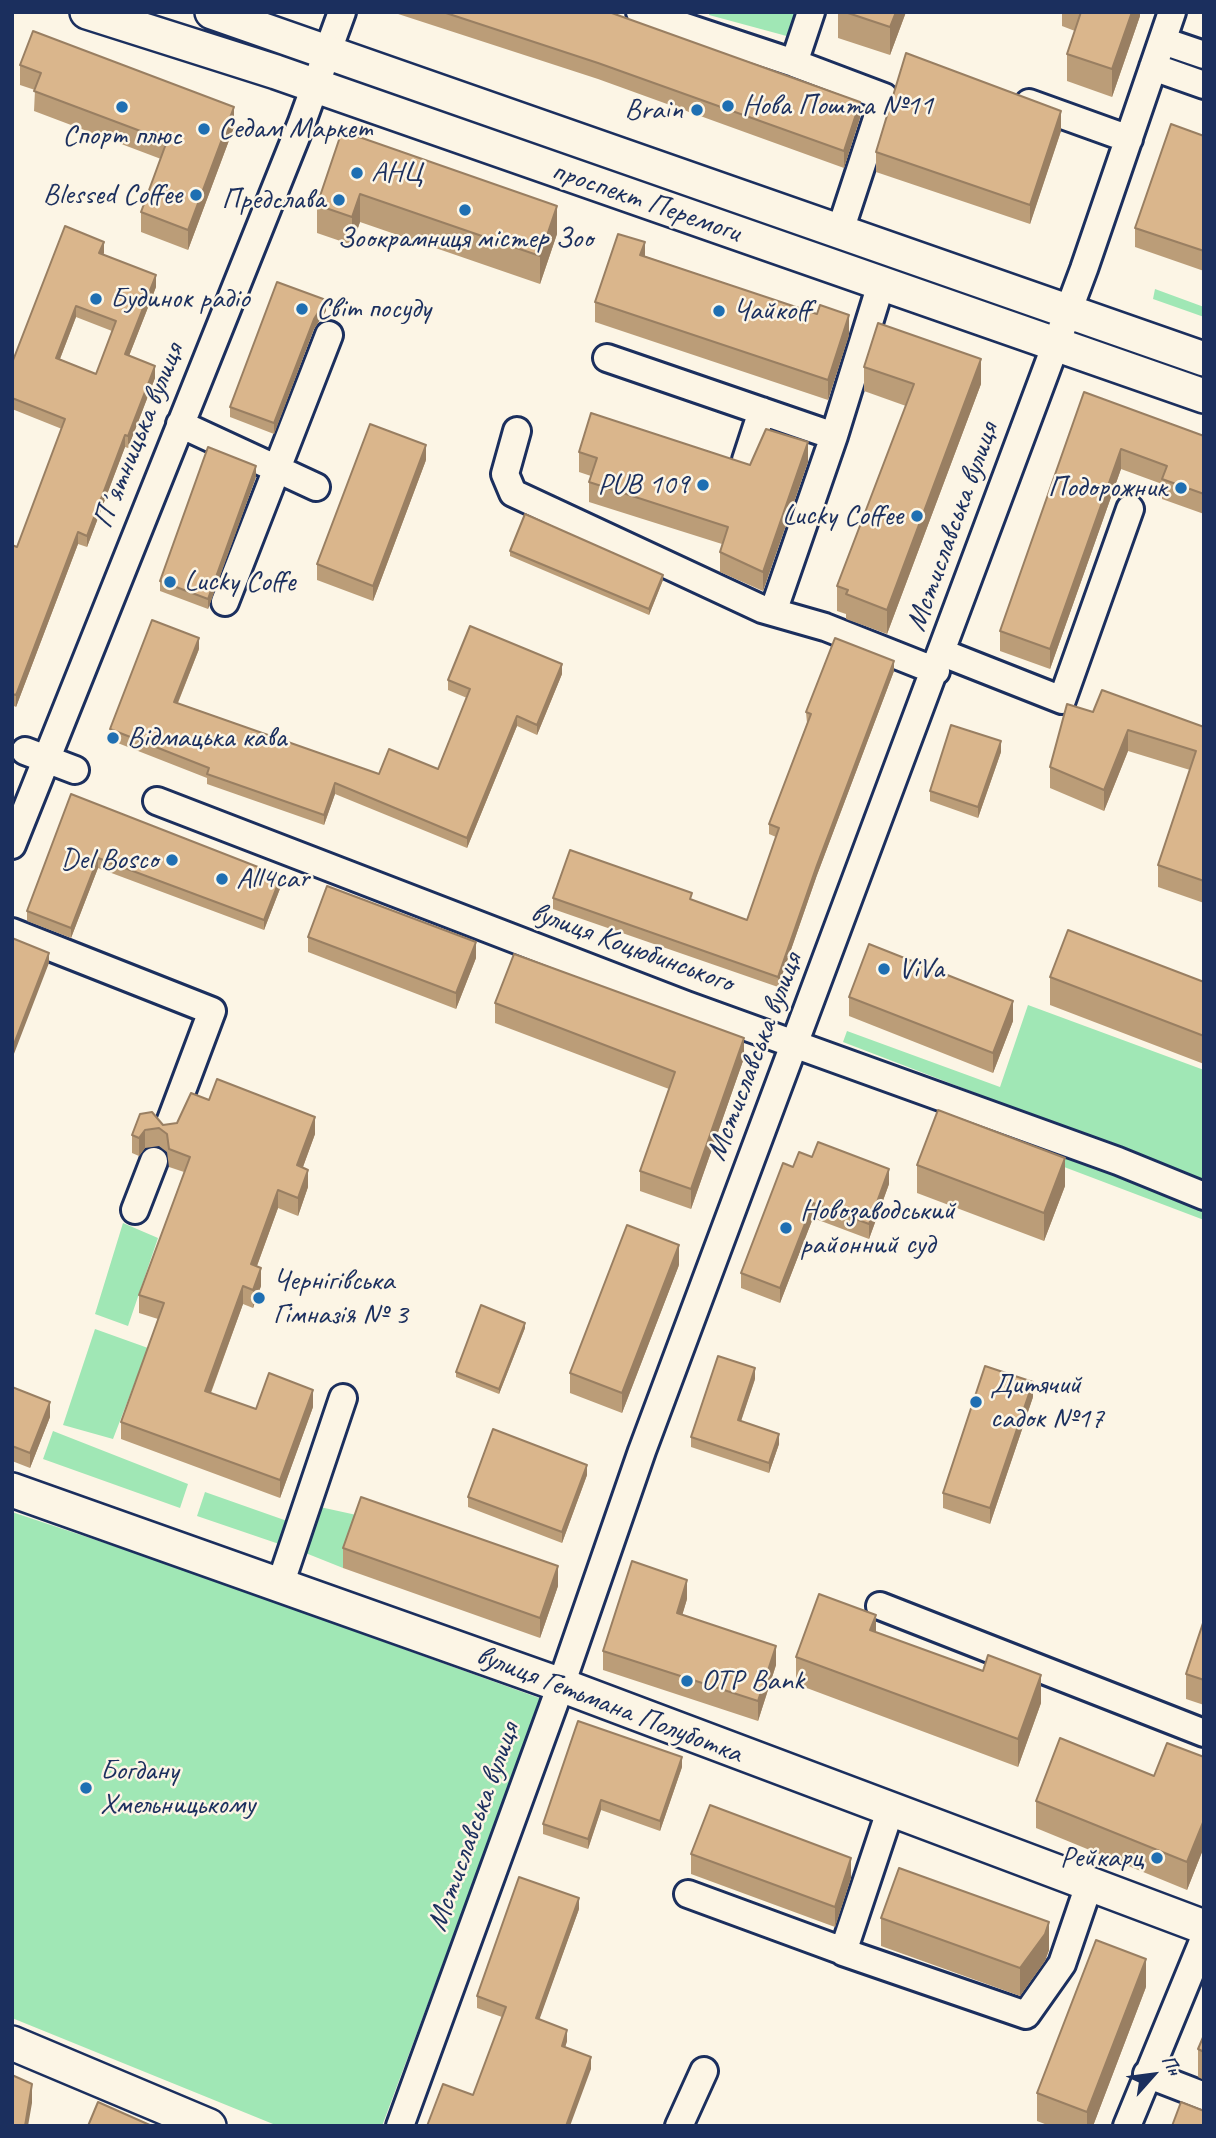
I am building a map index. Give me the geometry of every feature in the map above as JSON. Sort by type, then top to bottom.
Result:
[{"type":"main road","name":"проспект Перемоги","points":[[87,12],[314,86],[1204,396]]},
{"type":"main road","name":"проспект Перемоги","points":[[212,12],[358,66],[1204,359]]},
{"type":"main road","name":"вулиця Гетьмана Полуботка","points":[[12,1489],[561,1685],[1204,1927]]},
{"type":"main road","points":[[12,2043],[209,2126]]},
{"type":"street","name":"Пʼятницька вулиця","points":[[12,845],[36,755],[180,424],[302,122],[342,12]]},
{"type":"street","points":[[640,12],[702,22],[794,63],[884,97],[840,231]]},
{"type":"street","points":[[794,63],[811,12]]},
{"type":"street","name":"Мстиславська вулиця","points":[[400,2126],[561,1685],[642,1451],[1068,311],[1172,12]]},
{"type":"street","points":[[1163,41],[1204,55]]},
{"type":"street","points":[[1153,67],[1204,85]]},
{"type":"street","points":[[1004,94],[1129,139]]},
{"type":"street","points":[[773,612],[834,436],[881,284]]},
{"type":"street","points":[[225,602],[329,335]]},
{"type":"street","points":[[607,358],[834,436]]},
{"type":"street","points":[[746,460],[762,411]]},
{"type":"street","points":[[180,424],[316,487]]},
{"type":"street","points":[[517,430],[505,474],[513,493],[773,612],[1062,700],[1130,509]]},
{"type":"street","points":[[36,755],[75,769]]},
{"type":"street","name":"вулиця Коцюбинського","points":[[157,801],[686,1005],[1118,1160],[1204,1196]]},
{"type":"street","points":[[12,932],[212,1011],[167,1128]]},
{"type":"street","points":[[135,1210],[154,1161]]},
{"type":"street","points":[[280,1585],[343,1398]]},
{"type":"street","points":[[880,1606],[1204,1733]]},
{"type":"street","points":[[843,1951],[890,1811]]},
{"type":"street","points":[[688,1894],[1026,2015],[1062,1964],[1090,1885]]},
{"type":"street","points":[[1127,2126],[1204,1939]]},
{"type":"street","points":[[679,2126],[704,2071]]},
{"type":"street","points":[[1147,2074],[1204,2096]]},
{"type":"green space","points":[[710,12],[800,12],[794,38],[709,15]]},
{"type":"green space","points":[[1155,289],[1204,307],[1204,317],[1153,299]]},
{"type":"green space","points":[[1028,1005],[1204,1070],[1204,1181],[843,1042],[847,1031],[1000,1087]]},
{"type":"green space","points":[[956,1114],[1204,1206],[1204,1220],[948,1123]]},
{"type":"green space","points":[[123,1223],[158,1238],[128,1326],[95,1314]]},
{"type":"green space","points":[[95,1329],[148,1348],[113,1439],[63,1425]]},
{"type":"green space","points":[[53,1431],[188,1484],[180,1508],[43,1459]]},
{"type":"green space","points":[[205,1492],[290,1522],[282,1545],[197,1516]]},
{"type":"green space","points":[[320,1507],[361,1516],[343,1568],[303,1552]]},
{"type":"green space","points":[[12,1512],[171,1565],[542,1699],[382,2126],[278,2126],[12,2018]]},
{"type":"building","points":[[443,12],[609,12],[860,102],[844,151],[598,63]]},
{"type":"building","points":[[845,12],[896,12],[890,27]]},
{"type":"building","points":[[1081,12],[1132,12],[1112,69],[1067,54]]},
{"type":"building","points":[[33,31],[234,107],[188,230],[141,212],[167,141],[34,91],[41,73],[20,65]]},
{"type":"building","points":[[906,53],[1061,111],[1030,205],[876,152]]},
{"type":"building","points":[[1171,124],[1204,136],[1204,251],[1135,228]]},
{"type":"building","points":[[342,131],[557,206],[540,256],[360,194],[352,217],[317,205]]},
{"type":"building","points":[[65,226],[104,242],[99,253],[156,275],[125,354],[155,366],[128,436],[125,435],[87,536],[78,532],[16,695],[12,694],[12,545],[17,547],[65,419],[12,398],[12,363]],"holes":[[[76,306],[116,321],[96,374],[56,358]]]},
{"type":"building","points":[[618,234],[645,242],[640,255],[817,314],[820,305],[849,315],[828,380],[595,302]]},
{"type":"building","points":[[277,282],[326,300],[314,319],[274,423],[230,407]]},
{"type":"building","points":[[878,323],[981,359],[887,610],[846,594],[848,590],[837,586],[914,384],[864,367]]},
{"type":"building","points":[[1084,392],[1204,436],[1204,494],[1162,479],[1167,466],[1121,449],[1050,649],[1000,631]]},
{"type":"building","points":[[591,413],[750,465],[766,429],[808,442],[763,572],[720,552],[728,527],[589,482],[597,458],[579,452]]},
{"type":"building","points":[[370,424],[426,445],[373,586],[317,564]]},
{"type":"building","points":[[208,447],[256,466],[208,599],[160,581]]},
{"type":"building","points":[[525,514],[663,575],[649,609],[510,551]]},
{"type":"building","points":[[152,620],[199,638],[174,702],[379,774],[389,749],[438,769],[470,689],[448,680],[470,626],[562,664],[537,725],[517,716],[467,838],[335,783],[324,815],[207,774],[209,768],[110,729]]},
{"type":"building","points":[[835,638],[894,661],[778,977],[553,898],[570,850],[692,893],[690,899],[747,920],[779,828],[769,824],[811,714],[806,712]]},
{"type":"building","points":[[1102,690],[1204,727],[1204,881],[1158,865],[1196,751],[1128,730],[1104,790],[1050,767],[1067,704],[1093,712]]},
{"type":"building","points":[[951,725],[1001,741],[978,807],[930,791]]},
{"type":"building","points":[[71,794],[281,876],[264,920],[98,858],[71,928],[27,911]]},
{"type":"building","points":[[327,886],[476,942],[456,993],[308,937]]},
{"type":"building","points":[[1068,930],[1204,982],[1204,1036],[1050,977]]},
{"type":"building","points":[[12,938],[49,953],[12,1049]]},
{"type":"building","points":[[869,944],[1013,1001],[993,1053],[849,997]]},
{"type":"building","points":[[514,954],[744,1038],[691,1189],[640,1171],[675,1072],[495,1003]]},
{"type":"building","points":[[217,1079],[315,1117],[297,1165],[308,1170],[298,1198],[278,1190],[251,1264],[261,1268],[253,1290],[243,1286],[205,1391],[256,1409],[269,1373],[313,1390],[280,1480],[121,1422],[164,1303],[139,1295],[190,1157],[169,1149],[167,1134],[159,1128],[145,1130],[139,1138],[132,1135],[140,1114],[152,1112],[163,1125],[177,1123],[191,1093],[209,1100]]},
{"type":"building","points":[[938,1110],[1065,1158],[1044,1213],[917,1165]]},
{"type":"building","name":"Новозаводський районний суд","points":[[818,1142],[889,1169],[869,1224],[813,1203],[780,1288],[741,1273],[783,1163],[793,1167],[799,1152],[812,1157]]},
{"type":"building","points":[[627,1225],[679,1245],[622,1393],[570,1373]]},
{"type":"building","points":[[481,1305],[525,1323],[499,1389],[456,1372]]},
{"type":"building","points":[[718,1356],[755,1368],[738,1420],[779,1434],[769,1463],[691,1437]]},
{"type":"building","points":[[985,1366],[1033,1382],[990,1508],[943,1493]]},
{"type":"building","points":[[12,1387],[50,1402],[30,1453],[12,1446]]},
{"type":"building","points":[[493,1429],[587,1465],[562,1532],[468,1497]]},
{"type":"building","points":[[361,1497],[558,1566],[540,1618],[343,1548]]},
{"type":"building","points":[[632,1561],[687,1580],[677,1613],[776,1646],[758,1701],[603,1651]]},
{"type":"building","points":[[819,1594],[876,1615],[870,1630],[983,1671],[988,1655],[1041,1675],[1018,1739],[796,1657]]},
{"type":"building","points":[[1204,1620],[1204,1680],[1186,1674]]},
{"type":"building","points":[[578,1721],[682,1757],[660,1821],[601,1800],[588,1839],[543,1824]]},
{"type":"building","points":[[1060,1738],[1154,1776],[1167,1743],[1204,1757],[1204,1820],[1187,1862],[1036,1801]]},
{"type":"building","points":[[710,1805],[851,1858],[835,1907],[691,1854]]},
{"type":"building","points":[[899,1868],[1049,1922],[1045,1934],[1020,1968],[881,1918]]},
{"type":"building","points":[[519,1877],[579,1898],[536,2018],[567,2030],[562,2046],[591,2057],[566,2126],[427,2126],[443,2084],[473,2095],[506,2007],[477,1996]]},
{"type":"building","points":[[1096,1940],[1146,1959],[1087,2112],[1037,2093]]},
{"type":"building","points":[[1204,2035],[1204,2052],[1198,2049]]},
{"type":"building","points":[[12,2075],[32,2084],[25,2126],[12,2126]]},
{"type":"building","points":[[98,2102],[152,2126],[88,2126]]},
{"type":"building","points":[[1181,2102],[1204,2111],[1204,2126],[1172,2126]]},
{"type":"place","name":"Нова Пошта №11","points":[[728,106]]},
{"type":"place","name":"Спорт плюс","points":[[122,107]]},
{"type":"place","name":"Brain","points":[[697,110]]},
{"type":"place","name":"Седам Маркет","points":[[204,129]]},
{"type":"place","name":"АНЦ","points":[[357,173]]},
{"type":"place","name":"Blessed Coffee","points":[[196,195]]},
{"type":"place","name":"Предслава","points":[[339,200]]},
{"type":"place","name":"Зоокрамниця містер Зоо","points":[[465,210]]},
{"type":"place","name":"Будинок радіо","points":[[96,299]]},
{"type":"place","name":"Світ посуду","points":[[302,309]]},
{"type":"place","name":"Чайкоff","points":[[719,311]]},
{"type":"place","name":"PUB 109","points":[[703,485]]},
{"type":"place","name":"Подорожник","points":[[1181,488]]},
{"type":"place","name":"Lucky Coffee","points":[[917,516]]},
{"type":"place","name":"Lucky Coffe","points":[[170,582]]},
{"type":"place","name":"Відмацька кава","points":[[113,738]]},
{"type":"place","name":"Del Bosco","points":[[172,860]]},
{"type":"place","name":"All4car","points":[[222,879]]},
{"type":"place","name":"ViVa","points":[[884,969]]},
{"type":"place","name":"Новозаводський районний суд","points":[[786,1228]]},
{"type":"place","name":"Чернігівська Гімназія № 3","points":[[259,1298]]},
{"type":"place","name":"Дитячий садок №17","points":[[976,1402]]},
{"type":"place","name":"OTP Bank","points":[[687,1681]]},
{"type":"place","name":"Богдану Хмельницькому","points":[[86,1788]]},
{"type":"place","name":"Рейкарц","points":[[1157,1858]]}]
